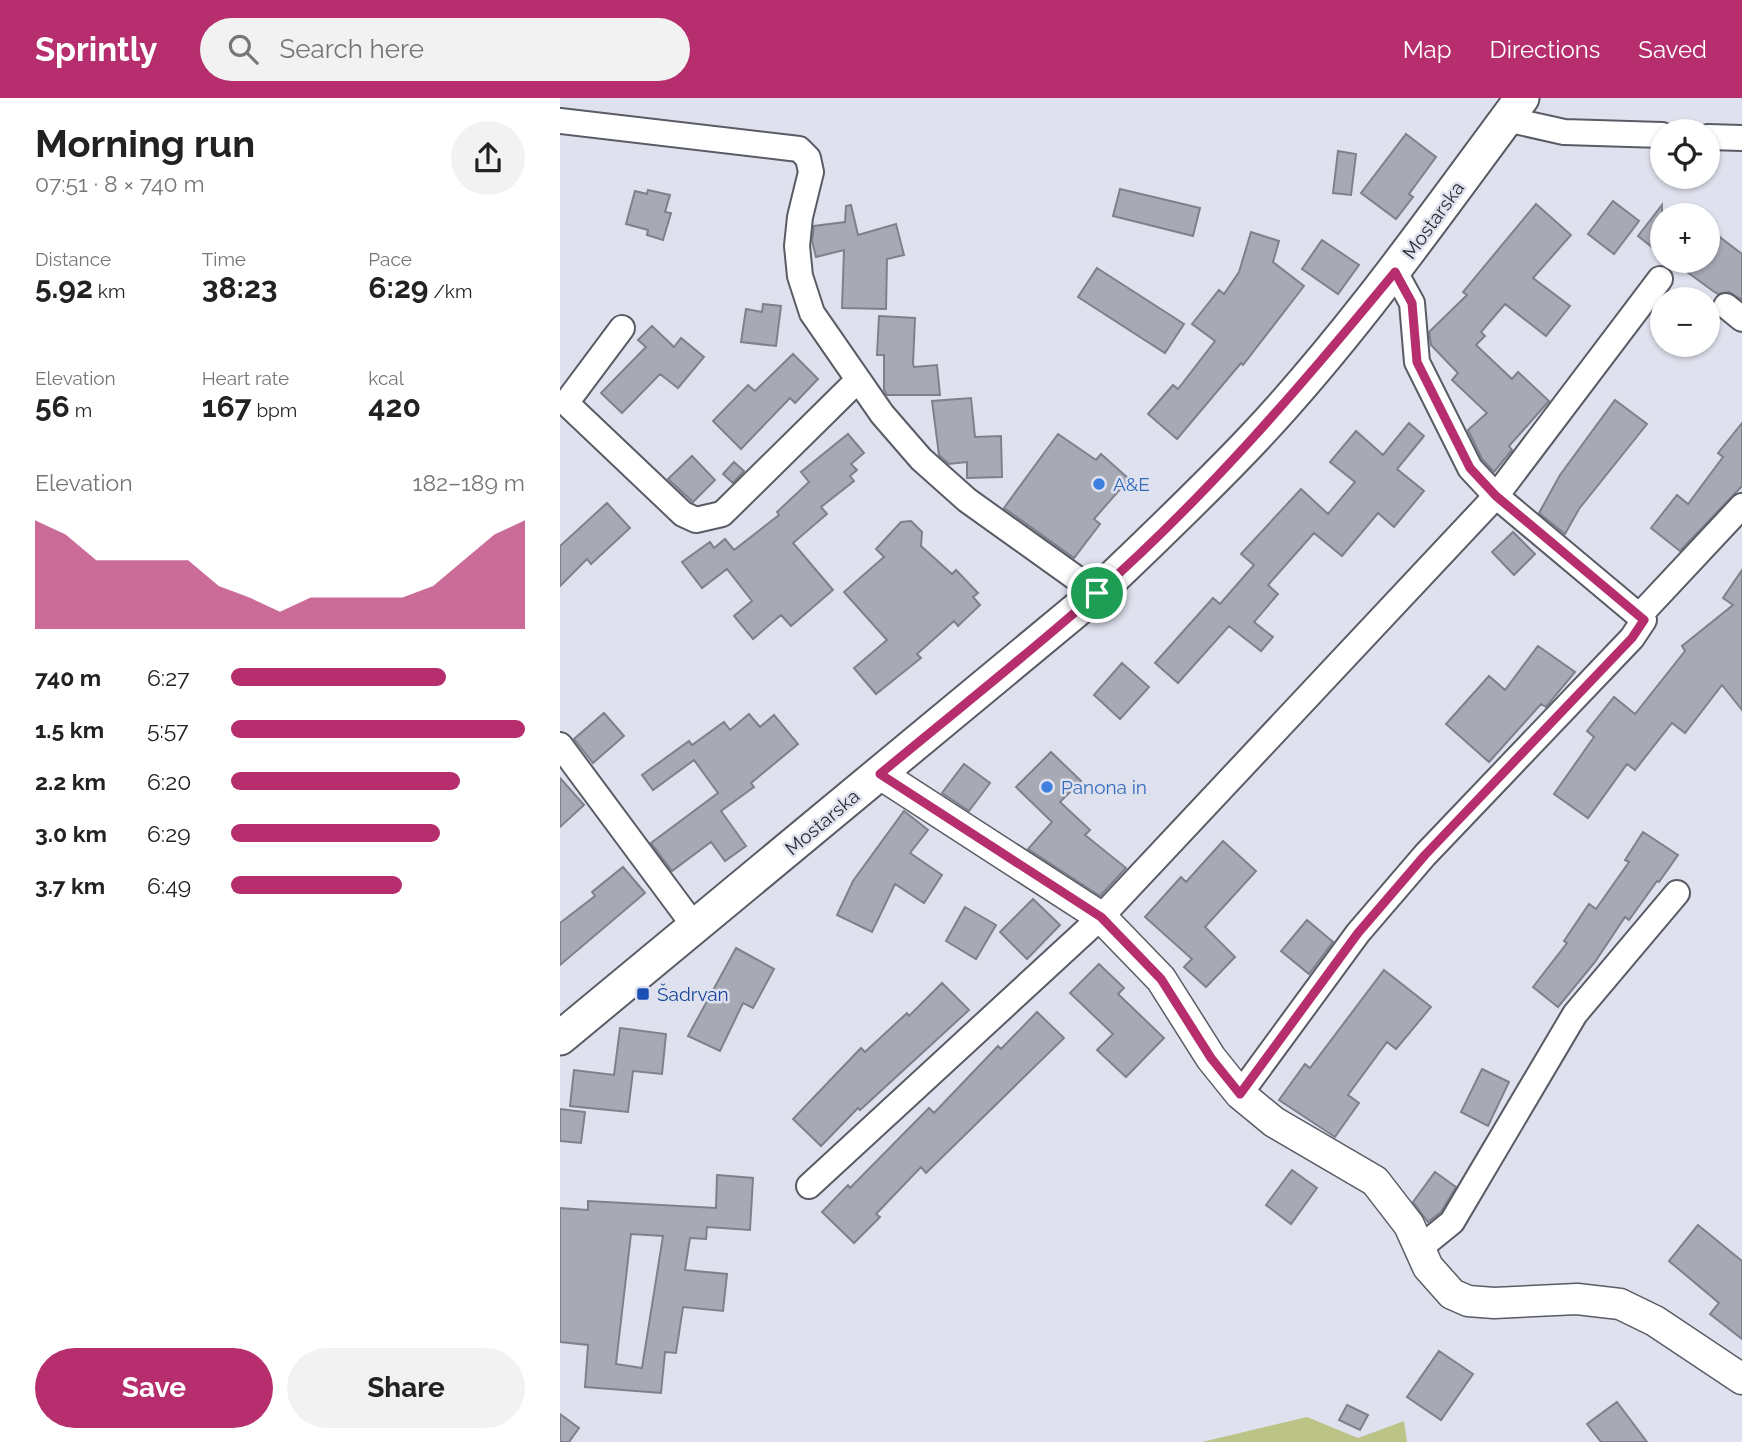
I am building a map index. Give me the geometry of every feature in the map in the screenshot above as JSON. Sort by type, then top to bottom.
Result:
[{"type":"main road","name":"Mostarska","points":[[560,1038],[1097,593],[1252,440],[1395,272],[1514,108]]},
{"type":"street","points":[[1514,108],[1564,132],[1650,135]]},
{"type":"street","points":[[560,121],[799,149],[808,158],[811,172],[800,217],[797,246],[804,295],[812,313],[858,380],[921,459],[958,492],[1097,593]]},
{"type":"street","points":[[1720,137],[1742,138]]},
{"type":"street","points":[[1240,1094],[1358,933],[1425,855],[1632,638],[1644,620],[1496,496],[1470,468],[1417,362],[1412,303],[1395,272]]},
{"type":"street","points":[[809,1186],[1101,917],[1496,496],[1660,279]]},
{"type":"street","points":[[622,328],[563,401],[683,514],[696,520],[709,519],[731,506],[858,380]]},
{"type":"street","points":[[1640,615],[1742,506]]},
{"type":"street","points":[[560,745],[695,927]]},
{"type":"street","points":[[880,774],[1101,917],[1161,979],[1211,1058],[1240,1094],[1274,1122],[1375,1181],[1409,1225],[1441,1285],[1468,1301],[1494,1303],[1577,1299],[1620,1304],[1655,1321],[1742,1379]]},
{"type":"street","points":[[1420,1248],[1452,1222],[1574,1014],[1677,893]]},
{"type":"green space","points":[[1307,1417],[1358,1438],[1404,1421],[1407,1442],[1202,1442]]},
{"type":"building","points":[[1406,134],[1436,157],[1409,194],[1413,197],[1396,219],[1361,193]]},
{"type":"building","points":[[1338,151],[1356,154],[1351,195],[1333,193]]},
{"type":"building","points":[[1120,189],[1200,208],[1193,236],[1113,216]]},
{"type":"building","points":[[648,190],[670,195],[665,212],[671,213],[663,240],[647,235],[648,230],[626,224],[635,191],[647,194]]},
{"type":"building","points":[[1613,201],[1639,221],[1614,254],[1588,234]]},
{"type":"building","points":[[1536,204],[1571,235],[1533,278],[1570,306],[1546,336],[1505,304],[1481,332],[1485,336],[1476,345],[1512,379],[1518,372],[1549,401],[1509,446],[1512,450],[1494,472],[1482,459],[1468,430],[1487,413],[1452,380],[1458,373],[1431,345],[1429,332],[1467,295],[1463,292]]},
{"type":"building","points":[[851,205],[858,235],[896,224],[904,255],[887,259],[886,309],[842,308],[844,250],[816,257],[812,241],[814,226],[845,222],[846,206]]},
{"type":"building","points":[[1650,220],[1650,246],[1638,236]]},
{"type":"building","points":[[1251,232],[1279,241],[1273,262],[1304,286],[1243,365],[1241,363],[1177,439],[1148,414],[1173,385],[1178,389],[1215,341],[1192,324],[1219,290],[1224,294],[1239,272]]},
{"type":"building","points":[[1720,237],[1742,254],[1742,300],[1729,292],[1720,294],[1720,287],[1708,287],[1689,273],[1720,273]]},
{"type":"building","points":[[1322,240],[1359,265],[1338,294],[1302,269]]},
{"type":"building","points":[[1097,268],[1184,324],[1165,353],[1078,297]]},
{"type":"building","points":[[763,304],[781,306],[776,346],[741,342],[746,309],[762,312]]},
{"type":"building","points":[[879,316],[915,318],[913,364],[914,367],[937,365],[940,395],[887,395],[884,390],[884,355],[877,355]]},
{"type":"building","points":[[652,326],[674,347],[681,338],[704,357],[678,388],[660,374],[622,413],[601,393],[646,347],[638,340]]},
{"type":"building","points":[[793,354],[818,379],[795,403],[790,398],[741,449],[713,421],[748,385],[755,391]]},
{"type":"building","points":[[971,398],[975,437],[1001,436],[1002,477],[967,478],[967,462],[949,464],[939,455],[932,401]]},
{"type":"building","points":[[1615,400],[1647,424],[1579,509],[1565,534],[1539,513],[1560,475]]},
{"type":"building","points":[[1409,423],[1424,436],[1397,469],[1424,491],[1394,527],[1378,513],[1342,556],[1314,533],[1268,585],[1278,594],[1254,622],[1273,637],[1261,651],[1229,626],[1178,683],[1155,663],[1213,598],[1220,604],[1254,565],[1241,554],[1301,489],[1328,514],[1355,482],[1330,462],[1356,431],[1383,455]]},
{"type":"building","points":[[1742,423],[1742,486],[1680,551],[1651,528],[1677,495],[1688,504],[1723,457],[1718,453]]},
{"type":"building","points":[[848,434],[864,453],[851,464],[857,470],[850,476],[854,481],[821,507],[827,514],[793,543],[833,590],[791,626],[781,615],[753,639],[734,616],[752,601],[727,569],[702,588],[682,562],[710,542],[714,548],[725,539],[734,550],[779,515],[777,512],[809,482],[801,472]]},
{"type":"building","points":[[1058,434],[1096,460],[1101,454],[1129,479],[1094,519],[1100,524],[1074,558],[1004,508]]},
{"type":"building","points":[[692,456],[715,480],[693,502],[668,479]]},
{"type":"building","points":[[734,462],[744,471],[733,483],[723,474]]},
{"type":"building","points":[[607,503],[630,528],[591,564],[587,559],[560,586],[560,546]]},
{"type":"building","points":[[911,521],[922,532],[921,546],[952,574],[956,570],[978,593],[973,597],[980,605],[958,626],[954,621],[917,654],[921,658],[876,694],[854,668],[887,640],[844,592],[884,557],[876,549],[901,522]]},
{"type":"building","points":[[1513,532],[1535,554],[1514,575],[1492,552]]},
{"type":"building","points":[[1742,570],[1742,710],[1722,685],[1685,733],[1672,723],[1635,770],[1627,764],[1588,818],[1554,794],[1594,737],[1587,731],[1614,697],[1635,714],[1685,651],[1682,646],[1733,605],[1723,598]]},
{"type":"building","points":[[1538,646],[1575,672],[1546,707],[1541,704],[1489,762],[1446,724],[1489,676],[1505,690]]},
{"type":"building","points":[[1122,663],[1149,687],[1120,719],[1094,695]]},
{"type":"building","points":[[604,713],[624,736],[593,763],[574,739]]},
{"type":"building","points":[[749,714],[760,727],[774,715],[798,744],[751,783],[754,787],[721,811],[746,846],[725,861],[711,842],[672,871],[651,843],[718,793],[694,760],[653,790],[642,775],[689,741],[692,745],[724,722],[730,730]]},
{"type":"building","points":[[1051,752],[1081,781],[1060,802],[1090,830],[1085,835],[1126,868],[1100,896],[1028,849],[1052,822],[1016,787]]},
{"type":"building","points":[[964,764],[990,783],[969,811],[942,793]]},
{"type":"building","points":[[560,778],[584,805],[560,827]]},
{"type":"building","points":[[904,811],[928,830],[910,853],[942,875],[924,903],[895,884],[872,932],[837,915],[853,881]]},
{"type":"building","points":[[1643,832],[1678,855],[1629,920],[1625,917],[1595,962],[1558,1007],[1533,987],[1567,943],[1564,941],[1589,904],[1596,909],[1629,862],[1625,860]]},
{"type":"building","points":[[1223,841],[1256,871],[1205,927],[1235,957],[1206,987],[1184,967],[1192,959],[1145,917],[1181,877],[1186,882]]},
{"type":"building","points":[[623,867],[645,893],[560,965],[560,923],[595,896],[592,892]]},
{"type":"building","points":[[1033,899],[1060,925],[1027,959],[1000,932]]},
{"type":"building","points":[[965,907],[996,925],[976,959],[946,941]]},
{"type":"building","points":[[1307,920],[1333,942],[1309,974],[1281,951]]},
{"type":"building","points":[[736,948],[774,969],[753,1008],[743,1003],[720,1051],[688,1036]]},
{"type":"building","points":[[1099,964],[1124,988],[1118,994],[1164,1038],[1126,1077],[1097,1050],[1113,1034],[1070,993]]},
{"type":"building","points":[[1384,970],[1431,1007],[1396,1049],[1387,1042],[1348,1095],[1359,1103],[1335,1137],[1279,1100],[1305,1064],[1310,1068]]},
{"type":"building","points":[[942,983],[969,1010],[860,1110],[858,1108],[821,1146],[793,1119],[861,1048],[865,1052],[907,1013],[909,1016]]},
{"type":"building","points":[[1037,1012],[1064,1038],[926,1173],[921,1167],[876,1214],[880,1217],[854,1243],[822,1212],[848,1185],[850,1188],[929,1108],[934,1113],[998,1046],[1001,1049]]},
{"type":"building","points":[[620,1028],[666,1034],[662,1074],[633,1071],[628,1112],[570,1106],[574,1070],[614,1075]]},
{"type":"building","points":[[1482,1069],[1509,1082],[1488,1126],[1461,1112]]},
{"type":"building","points":[[560,1109],[585,1112],[581,1143],[560,1141]]},
{"type":"building","points":[[1292,1170],[1317,1188],[1291,1224],[1266,1205]]},
{"type":"building","points":[[1435,1172],[1456,1187],[1441,1212],[1428,1222],[1413,1202]]},
{"type":"building","points":[[717,1175],[753,1178],[750,1230],[707,1227],[706,1239],[690,1238],[685,1270],[727,1274],[723,1311],[683,1307],[676,1353],[665,1352],[661,1393],[585,1387],[588,1345],[560,1342],[560,1208],[588,1210],[588,1201],[716,1208]],"holes":[[[631,1234],[663,1236],[642,1368],[616,1364]]]},
{"type":"building","points":[[1698,1225],[1742,1261],[1742,1339],[1710,1314],[1719,1303],[1669,1261]]},
{"type":"building","points":[[1439,1351],[1473,1374],[1441,1420],[1407,1397]]},
{"type":"building","points":[[1617,1402],[1647,1442],[1601,1442],[1587,1424]]},
{"type":"building","points":[[1347,1405],[1368,1415],[1360,1430],[1339,1420]]},
{"type":"building","points":[[560,1414],[579,1428],[569,1442],[560,1442]]},
{"type":"place","name":"A&E","points":[[1099,484]]},
{"type":"place","name":"Panona in","points":[[1047,787]]},
{"type":"place","name":"Šadrvan","points":[[643,994]]},
{"type":"route","points":[[1395,272],[1412,303],[1417,362],[1470,468],[1496,496],[1644,620],[1632,638],[1524,748],[1425,855],[1358,933],[1240,1094],[1211,1058],[1161,979],[1101,917],[880,774],[1097,593],[1252,440],[1395,272]]}]
